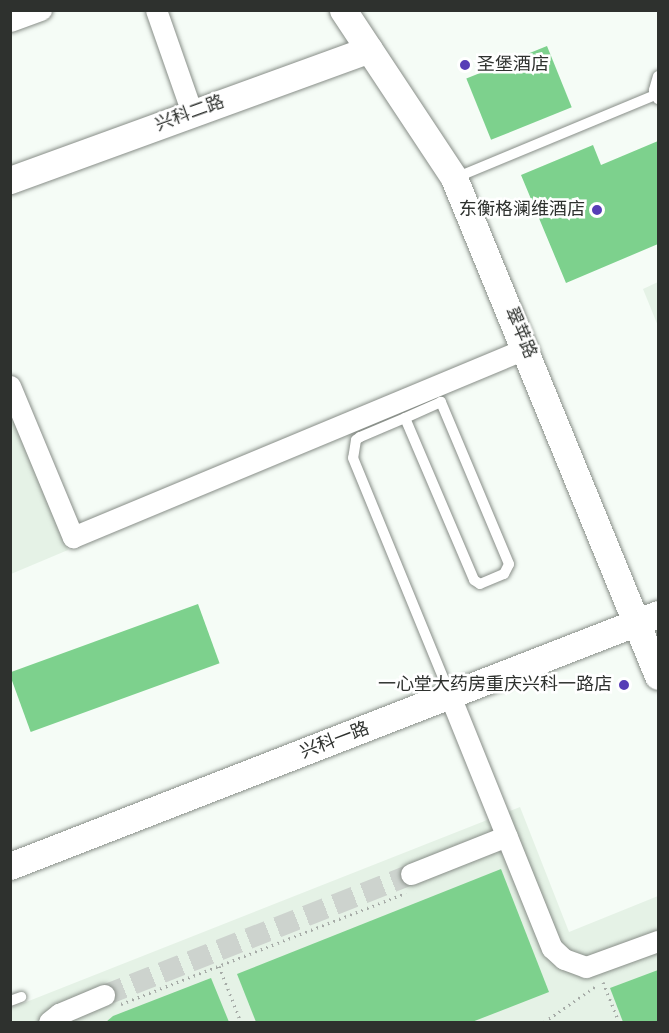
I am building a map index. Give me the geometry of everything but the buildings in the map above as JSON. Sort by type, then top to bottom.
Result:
[{"type":"street","points":[[10,21],[41,10]]},
{"type":"street","points":[[156,10],[192,113]]},
{"type":"street","name":"翠苹路","points":[[343,10],[454,178],[647,619],[658,676]]},
{"type":"street","name":"兴科二路","points":[[10,180],[369,49]]},
{"type":"street","points":[[10,386],[73,537],[527,348]]},
{"type":"street","name":"兴科一路","points":[[10,866],[647,619]]},
{"type":"street","points":[[450,696],[552,948],[574,965],[605,975],[658,941]]},
{"type":"street","points":[[413,882],[507,836]]},
{"type":"street","points":[[49,1023],[59,1014],[108,1001]]},
{"type":"lane","points":[[454,178],[657,97],[654,84],[658,76]]},
{"type":"lane","points":[[405,418],[474,580],[480,584],[504,574],[509,564],[441,402],[405,418],[356,440],[351,450],[450,696]]},
{"type":"path","points":[[108,1001],[219,966],[413,882]]},
{"type":"path","points":[[219,966],[241,1023]]},
{"type":"path","points":[[544,1023],[605,975],[619,1023]]},
{"type":"shaded area","points":[[658,282],[658,326],[643,289]]},
{"type":"shaded area","points":[[10,407],[68,550],[11,574],[10,574]]},
{"type":"shaded area","points":[[520,807],[569,932],[658,896],[658,1022],[11,1022],[11,1008]]},
{"type":"tunnel","points":[[104,995],[411,874]]},
{"type":"place","name":"圣堡酒店","points":[[465,65]]},
{"type":"place","name":"东衡格澜维酒店","points":[[597,210]]},
{"type":"place","name":"一心堂大药房重庆兴科一路店","points":[[624,685]]}]
